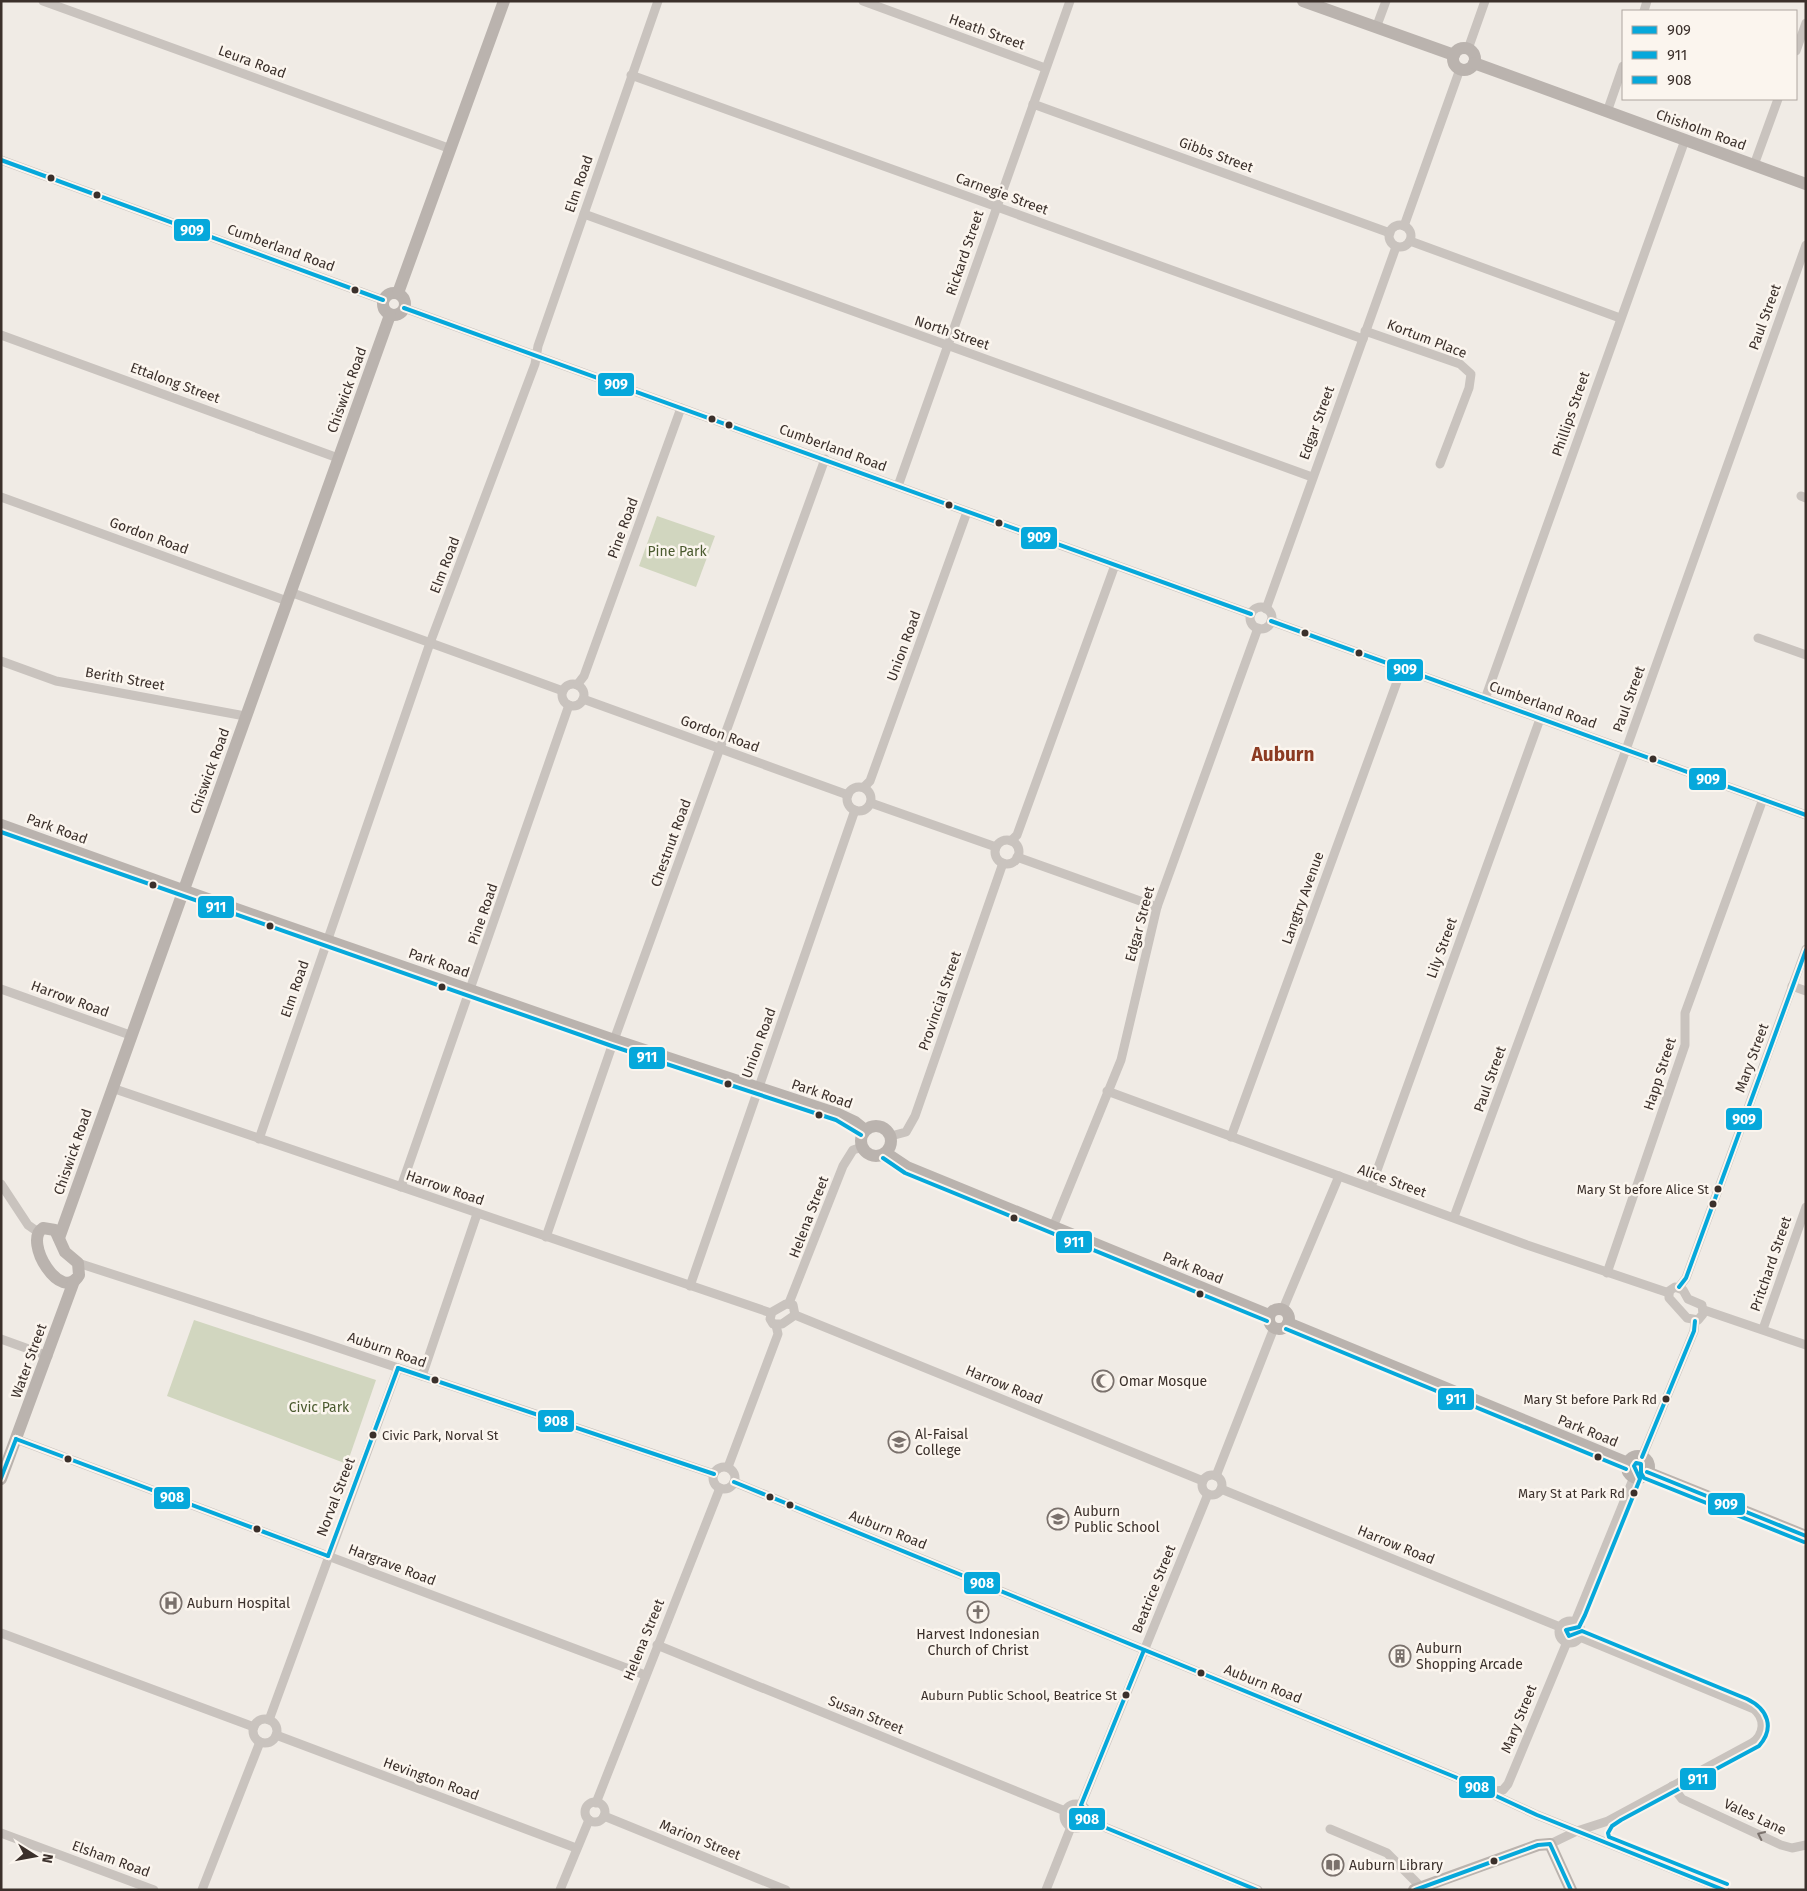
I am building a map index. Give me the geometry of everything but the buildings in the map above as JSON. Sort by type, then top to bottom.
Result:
[{"type":"street","name":"Leura Road","points":[[44,1],[451,149]]},
{"type":"street","points":[[398,293],[504,1]]},
{"type":"street","name":"Elm Road","points":[[259,1139],[326,940],[430,643],[535,364],[536,355],[658,1]]},
{"type":"street","name":"Heath Street","points":[[863,1],[1046,68]]},
{"type":"street","name":"Rickard Street","points":[[898,486],[1070,1]]},
{"type":"street","points":[[1302,1],[1454,55]]},
{"type":"street","points":[[1376,28],[1386,1]]},
{"type":"street","points":[[1468,49],[1485,1]]},
{"type":"street","points":[[1797,48],[1806,23]]},
{"type":"street","points":[[1459,49],[1468,49],[1474,54],[1474,63],[1468,69],[1460,69],[1454,64],[1454,55],[1459,49]]},
{"type":"street","name":"Chisholm Road","points":[[1474,63],[1806,184]]},
{"type":"street","points":[[1404,226],[1460,69]]},
{"type":"street","points":[[1607,112],[1622,69]]},
{"type":"street","name":"Carnegie Street","points":[[631,75],[1364,335]]},
{"type":"street","points":[[1754,165],[1778,100]]},
{"type":"street","name":"Gibbs Street","points":[[1032,104],[1390,233]]},
{"type":"street","name":"Phillips Street","points":[[1485,699],[1685,140]]},
{"type":"street","name":"Cumberland Road","points":[[1,160],[383,300]]},
{"type":"street","name":"North Street","points":[[584,214],[1312,477]]},
{"type":"street","points":[[1404,226],[1410,232],[1410,240],[1404,246],[1396,247],[1390,241],[1390,233],[1395,227],[1404,226]]},
{"type":"street","points":[[1410,240],[1620,318]]},
{"type":"street","name":"Paul Street","points":[[1454,1217],[1806,245]]},
{"type":"street","name":"Edgar Street","points":[[1266,609],[1396,247]]},
{"type":"street","points":[[391,293],[398,293],[405,301],[404,308],[397,315],[390,314],[383,307],[383,300],[391,293]]},
{"type":"street","name":"Cumberland Road","points":[[404,308],[1251,614]]},
{"type":"street","name":"Chiswick Road","points":[[59,1238],[130,1035],[390,314]]},
{"type":"street","name":"Ettalong Street","points":[[1,335],[338,458]]},
{"type":"street","name":"Kortum Place","points":[[1364,335],[1460,364],[1471,374],[1469,388],[1440,464]]},
{"type":"street","name":"Pine Road","points":[[577,685],[584,676],[681,408]]},
{"type":"street","name":"Chestnut Road","points":[[546,1237],[614,1040],[825,459]]},
{"type":"street","name":"Gordon Road","points":[[1,497],[288,597],[430,643],[563,691]]},
{"type":"street","name":"Union Road","points":[[864,787],[870,780],[968,512]]},
{"type":"street","points":[[1011,841],[1017,835],[1114,565]]},
{"type":"street","points":[[1258,608],[1266,609],[1271,614],[1271,621],[1267,627],[1258,628],[1252,624],[1251,614],[1258,608]]},
{"type":"street","name":"Cumberland Road","points":[[1271,621],[1806,815]]},
{"type":"street","name":"Edgar Street","points":[[1053,1227],[1120,1060],[1130,1026],[1157,907],[1258,628]]},
{"type":"street","points":[[1758,638],[1806,656]]},
{"type":"street","name":"Berith Street","points":[[1,661],[56,681],[245,716]]},
{"type":"street","name":"Langtry Avenue","points":[[1231,1137],[1402,668]]},
{"type":"street","points":[[569,685],[577,685],[583,690],[583,699],[576,705],[569,705],[564,701],[563,691],[569,685]]},
{"type":"street","name":"Gordon Road","points":[[583,699],[848,795]]},
{"type":"street","name":"Pine Road","points":[[401,1187],[569,705]]},
{"type":"street","name":"Lily Street","points":[[1371,1187],[1540,719]]},
{"type":"street","points":[[864,787],[869,792],[871,803],[866,809],[856,810],[848,802],[848,795],[852,789],[864,787]]},
{"type":"street","name":"Happ Street","points":[[1607,1273],[1685,1045],[1685,1013],[1763,799]]},
{"type":"street","points":[[871,803],[996,847]]},
{"type":"street","name":"Union Road","points":[[690,1286],[856,810]]},
{"type":"street","name":"Park Road","points":[[1,824],[182,890],[614,1040],[838,1114],[855,1122],[865,1130]]},
{"type":"street","points":[[1004,840],[1011,841],[1018,849],[1018,857],[1013,862],[1003,863],[997,858],[996,847],[1004,840]]},
{"type":"street","points":[[1018,857],[1157,907]]},
{"type":"street","name":"Provincial Street","points":[[891,1136],[906,1132],[915,1116],[1003,863]]},
{"type":"street","name":"Mary Street","points":[[1680,1287],[1686,1278],[1806,949]]},
{"type":"street","points":[[1792,986],[1806,991]]},
{"type":"street","name":"Harrow Road","points":[[1,989],[130,1035]]},
{"type":"street","name":"Harrow Road","points":[[112,1088],[770,1313]]},
{"type":"street","name":"Alice Street","points":[[1107,1091],[1607,1273],[1669,1293]]},
{"type":"street","points":[[874,1125],[888,1131],[891,1136],[891,1145],[886,1153],[873,1156],[865,1152],[861,1139],[865,1130],[874,1125]]},
{"type":"street","name":"Helena Street","points":[[789,1303],[843,1166],[853,1150],[862,1147]]},
{"type":"street","name":"Park Road","points":[[886,1153],[907,1167],[1269,1315]]},
{"type":"street","points":[[1283,1310],[1339,1176]]},
{"type":"street","points":[[1,1184],[28,1225],[38,1232]]},
{"type":"street","name":"Pritchard Street","points":[[1763,1329],[1806,1207]]},
{"type":"street","points":[[422,1376],[477,1214]]},
{"type":"street","points":[[74,1281],[65,1283],[53,1275],[38,1249],[36,1241],[38,1232],[43,1228],[51,1228],[59,1238],[65,1252],[78,1264]]},
{"type":"street","name":"Auburn Road","points":[[78,1264],[398,1368],[714,1474]]},
{"type":"street","name":"Water Street","points":[[1,1479],[48,1356],[74,1281],[80,1271],[78,1264]]},
{"type":"street","points":[[1695,1321],[1687,1318],[1669,1298],[1672,1288],[1680,1287],[1686,1298],[1700,1303],[1704,1310],[1806,1345]]},
{"type":"street","points":[[728,1468],[778,1334],[776,1325],[770,1320],[770,1313],[789,1303],[795,1307],[795,1315],[782,1324],[776,1325]]},
{"type":"street","points":[[1276,1309],[1283,1310],[1289,1317],[1288,1324],[1280,1330],[1274,1328],[1268,1321],[1269,1315],[1276,1309]]},
{"type":"street","points":[[1695,1321],[1701,1317],[1704,1310]]},
{"type":"street","name":"Harrow Road","points":[[795,1315],[1203,1481]]},
{"type":"street","points":[[1642,1457],[1694,1331],[1695,1321]]},
{"type":"street","name":"Park Road","points":[[1288,1324],[1628,1463]]},
{"type":"street","points":[[1216,1476],[1274,1328]]},
{"type":"street","points":[[1,1339],[48,1356]]},
{"type":"street","name":"Norval Street","points":[[269,1720],[398,1368]]},
{"type":"street","name":"Hargrave Road","points":[[16,1439],[645,1675]]},
{"type":"street","points":[[1635,1456],[1642,1457],[1648,1465],[1647,1472],[1642,1477],[1634,1477],[1628,1471],[1628,1463],[1635,1456]]},
{"type":"street","points":[[728,1468],[733,1472],[734,1482],[729,1487],[720,1488],[715,1484],[714,1474],[718,1469],[728,1468]]},
{"type":"street","points":[[1647,1472],[1806,1536]]},
{"type":"street","points":[[1210,1475],[1216,1476],[1222,1483],[1221,1489],[1214,1495],[1208,1494],[1203,1490],[1203,1481],[1210,1475]]},
{"type":"street","points":[[1575,1622],[1634,1477]]},
{"type":"street","name":"Auburn Road","points":[[734,1482],[1144,1650],[1486,1792],[1498,1799],[1725,1890]]},
{"type":"street","name":"Helena Street","points":[[596,1802],[720,1488]]},
{"type":"street","name":"Harrow Road","points":[[1221,1489],[1560,1628]]},
{"type":"street","name":"Beatrice Street","points":[[1081,1805],[1208,1494]]},
{"type":"street","points":[[1566,1622],[1575,1622],[1581,1628],[1580,1637],[1574,1642],[1567,1642],[1560,1636],[1560,1628],[1566,1622]]},
{"type":"street","points":[[1,1632],[254,1727]]},
{"type":"street","points":[[1330,1829],[1387,1853],[1417,1888],[1538,1845],[1550,1844],[1577,1831],[1608,1821],[1759,1738],[1762,1728],[1761,1717],[1754,1709],[1580,1637]]},
{"type":"street","name":"Mary Street","points":[[1486,1792],[1500,1792],[1508,1784],[1567,1642]]},
{"type":"street","name":"Susan Street","points":[[657,1644],[1065,1811]]},
{"type":"street","points":[[269,1720],[276,1728],[276,1736],[270,1742],[260,1742],[255,1737],[254,1727],[259,1722],[269,1720]]},
{"type":"street","name":"Hevington Road","points":[[276,1736],[576,1848]]},
{"type":"street","points":[[202,1890],[260,1742]]},
{"type":"street","name":"Vales Lane","points":[[1672,1786],[1682,1799],[1781,1845],[1792,1848],[1806,1845]]},
{"type":"street","points":[[596,1802],[604,1807],[604,1816],[598,1822],[589,1820],[586,1808],[590,1804],[596,1802]]},
{"type":"street","points":[[1081,1805],[1088,1813],[1087,1820],[1079,1827],[1071,1826],[1065,1818],[1065,1811],[1070,1806],[1081,1805]]},
{"type":"street","name":"Marion Street","points":[[604,1816],[786,1890]]},
{"type":"street","points":[[560,1890],[589,1820]]},
{"type":"street","points":[[1087,1820],[1258,1890]]},
{"type":"street","points":[[1604,1842],[1601,1832],[1608,1821]]},
{"type":"street","points":[[1046,1890],[1071,1826]]},
{"type":"street","name":"Elsham Road","points":[[1,1833],[154,1890]]},
{"type":"street","points":[[1550,1844],[1571,1890]]},
{"type":"green space","name":"Pine Park","points":[[657,516],[715,536],[696,587],[639,566]]},
{"type":"green space","name":"Civic Park","points":[[194,1320],[376,1380],[347,1464],[167,1396]]},
{"type":"transit line","name":"909","points":[[1,160],[383,300]]},
{"type":"transit line","name":"909","points":[[404,308],[1251,614]]},
{"type":"transit line","name":"909","points":[[1271,621],[1806,815]]},
{"type":"transit line","name":"911","points":[[1,832],[612,1046],[836,1120],[861,1135]]},
{"type":"transit line","name":"909","points":[[1679,1287],[1686,1278],[1806,950]]},
{"type":"transit line","name":"911","points":[[883,1158],[905,1173],[1267,1321]]},
{"type":"transit line","name":"909","points":[[1642,1457],[1694,1331],[1695,1321]]},
{"type":"transit line","name":"911","points":[[1286,1329],[1626,1469]]},
{"type":"transit line","name":"908","points":[[398,1368],[714,1474]]},
{"type":"transit line","name":"908","points":[[328,1556],[398,1368]]},
{"type":"transit line","name":"908","points":[[16,1439],[328,1556]]},
{"type":"transit line","name":"908","points":[[1,1478],[16,1439]]},
{"type":"transit line","name":"911","points":[[1727,1884],[1609,1837],[1608,1833],[1612,1826],[1621,1820],[1759,1746],[1764,1739],[1768,1726],[1764,1714],[1760,1708],[1747,1699],[1582,1631],[1569,1636],[1566,1630],[1579,1627],[1585,1615],[1640,1479],[1634,1466],[1636,1463],[1641,1464],[1641,1473],[1644,1478],[1804,1542]]},
{"type":"transit line","name":"909","points":[[1647,1472],[1806,1536]]},
{"type":"transit line","name":"908","points":[[734,1482],[1455,1777],[1537,1815],[1724,1890]]},
{"type":"transit line","name":"908","points":[[1144,1650],[1081,1805],[1088,1813],[1087,1820],[1257,1890]]},
{"type":"transit line","name":"908","points":[[1415,1890],[1538,1845],[1550,1844],[1571,1890]]},
{"type":"place","name":"Mary St before Alice St","points":[[1718,1189]]},
{"type":"place","name":"Omar Mosque","points":[[1103,1381]]},
{"type":"place","name":"Mary St before Park Rd","points":[[1666,1399]]},
{"type":"place","name":"Civic Park, Norval St","points":[[373,1435]]},
{"type":"place","name":"Al-Faisal College","points":[[899,1442]]},
{"type":"place","name":"Mary St at Park Rd","points":[[1634,1493]]},
{"type":"place","name":"Auburn Public School","points":[[1058,1519]]},
{"type":"place","name":"Auburn Hospital","points":[[171,1603]]},
{"type":"place","name":"Harvest Indonesian Church of Christ","points":[[978,1612]]},
{"type":"place","name":"Auburn Shopping Arcade","points":[[1400,1656]]},
{"type":"place","name":"Auburn Public School, Beatrice St","points":[[1126,1695]]},
{"type":"place","name":"Auburn Library","points":[[1333,1865]]},
{"type":"district","name":"Auburn","points":[[1283,754]]}]
